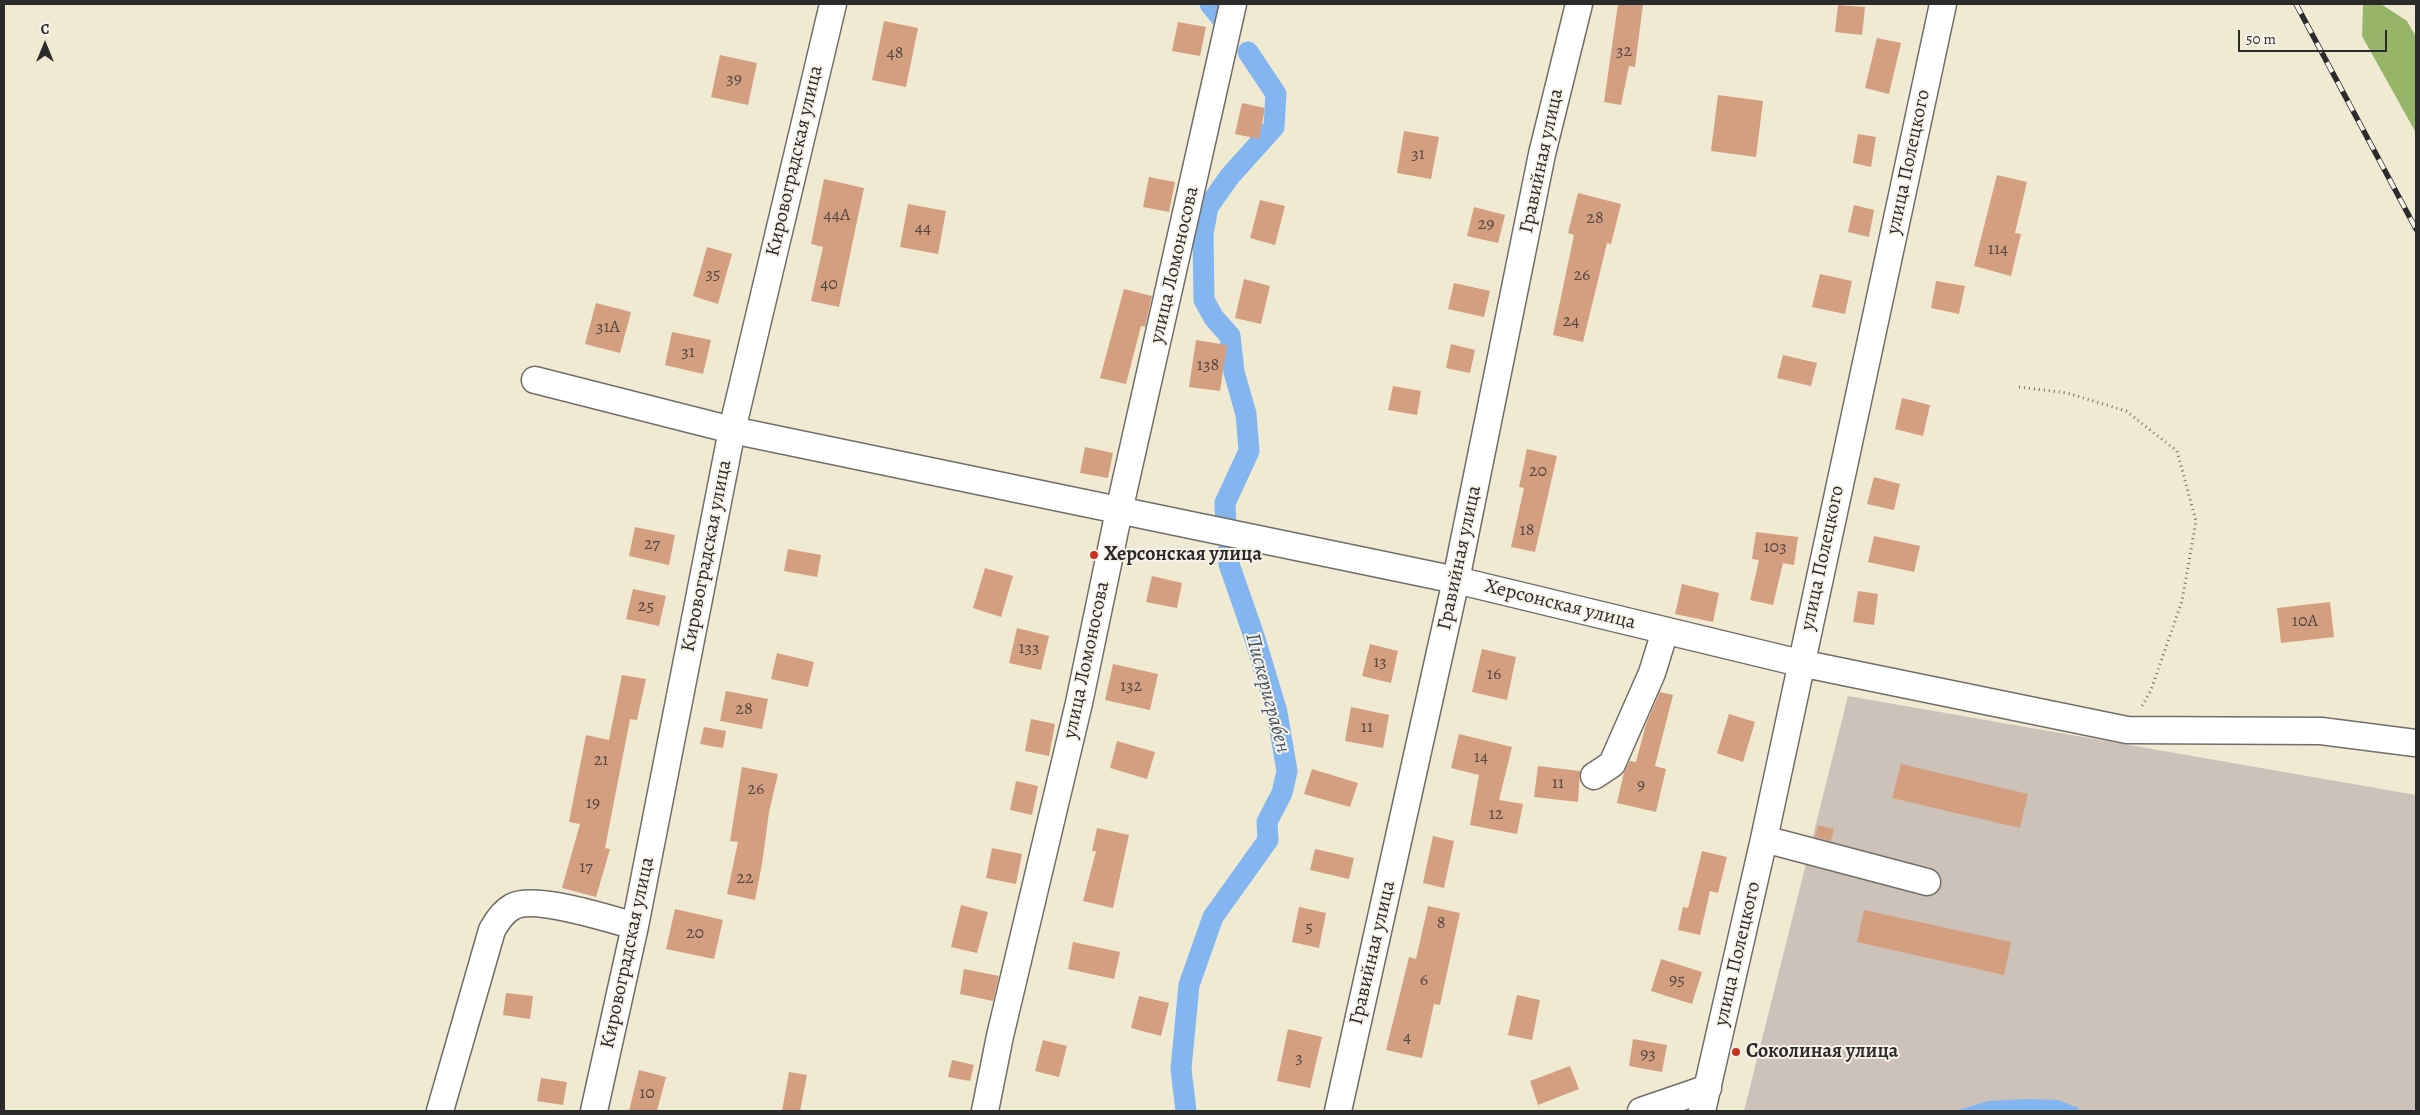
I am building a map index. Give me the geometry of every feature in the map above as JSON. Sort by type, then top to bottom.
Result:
[{"type":"street","name":"Кировоградская улица","points":[[594,1111],[635,926],[732,430],[832,4]]},
{"type":"street","name":"улица Ломоносова","points":[[985,1111],[1000,1036],[1077,713],[1119,511],[1233,4]]},
{"type":"street","name":"Гравийная улица","points":[[1338,1111],[1456,580],[1542,154],[1579,4]]},
{"type":"street","name":"улица Полецкого","points":[[1705,1100],[1764,839],[1800,662],[1943,4]]},
{"type":"street","name":"Херсонская улица","points":[[535,380],[732,430],[1456,580],[1800,662],[2127,730],[2321,730],[2416,743]]},
{"type":"street","points":[[1594,776],[1612,764],[1652,674],[1665,630]]},
{"type":"street","points":[[1764,839],[1927,882]]},
{"type":"street","points":[[440,1111],[492,930],[502,914],[513,906],[534,902],[602,916],[635,926]]},
{"type":"street","points":[[1641,1111],[1705,1100]]},
{"type":"path","points":[[2019,387],[2068,393],[2126,411],[2177,451],[2196,521],[2182,601],[2154,681],[2127,730]]},
{"type":"shaded area","points":[[1848,696],[2416,795],[2416,1111],[1744,1111]]},
{"type":"green space","points":[[2363,4],[2381,4],[2407,21],[2416,37],[2416,133],[2362,36]]},
{"type":"water","points":[[2058,1100],[2079,1108],[2077,1111],[1955,1111],[1988,1101]]},
{"type":"building","points":[[1618,4],[1643,4],[1635,67],[1629,66],[1621,105],[1604,102]]},
{"type":"building","points":[[1838,5],[1865,7],[1862,35],[1835,32]]},
{"type":"building","points":[[884,21],[918,28],[906,87],[872,80]]},
{"type":"building","points":[[1178,22],[1206,27],[1200,56],[1172,51]]},
{"type":"building","points":[[1877,38],[1901,43],[1889,94],[1865,88]]},
{"type":"building","points":[[720,55],[757,63],[748,105],[711,97]]},
{"type":"building","points":[[1718,95],[1763,101],[1756,157],[1711,151]]},
{"type":"building","points":[[1242,103],[1265,108],[1259,139],[1235,134]]},
{"type":"building","points":[[1404,131],[1439,137],[1431,179],[1397,173]]},
{"type":"building","points":[[1858,134],[1876,137],[1871,167],[1853,163]]},
{"type":"building","points":[[1997,175],[2027,182],[2015,233],[2021,234],[2011,276],[1974,266]]},
{"type":"building","points":[[1149,177],[1175,182],[1169,212],[1143,207]]},
{"type":"building","points":[[824,179],[864,188],[839,307],[811,301],[823,247],[811,244]]},
{"type":"building","points":[[1578,193],[1621,204],[1611,244],[1607,243],[1583,342],[1553,335],[1574,235],[1568,233]]},
{"type":"building","points":[[1260,200],[1285,206],[1275,245],[1250,238]]},
{"type":"building","points":[[908,204],[946,211],[938,254],[900,247]]},
{"type":"building","points":[[1854,205],[1874,210],[1869,237],[1848,232]]},
{"type":"building","points":[[1474,207],[1505,215],[1498,243],[1467,236]]},
{"type":"building","points":[[707,247],[732,254],[718,304],[693,296]]},
{"type":"building","points":[[1820,274],[1852,281],[1845,314],[1812,307]]},
{"type":"building","points":[[1244,279],[1270,286],[1261,324],[1235,318]]},
{"type":"building","points":[[1936,281],[1965,286],[1959,314],[1931,308]]},
{"type":"building","points":[[1454,283],[1490,291],[1484,317],[1448,309]]},
{"type":"building","points":[[1124,289],[1152,296],[1145,327],[1141,326],[1126,384],[1100,378]]},
{"type":"building","points":[[596,303],[631,312],[620,353],[585,344]]},
{"type":"building","points":[[672,332],[711,340],[703,374],[665,365]]},
{"type":"building","points":[[1196,340],[1227,345],[1220,391],[1189,387]]},
{"type":"building","points":[[1451,344],[1475,350],[1470,373],[1446,368]]},
{"type":"building","points":[[1783,355],[1817,363],[1811,386],[1777,378]]},
{"type":"building","points":[[1393,386],[1421,391],[1417,415],[1388,410]]},
{"type":"building","points":[[1902,398],[1930,405],[1923,436],[1895,429]]},
{"type":"building","points":[[1085,447],[1113,453],[1108,478],[1080,473]]},
{"type":"building","points":[[1527,449],[1557,456],[1535,552],[1511,547],[1524,488],[1519,487]]},
{"type":"building","points":[[1874,477],[1900,484],[1894,510],[1867,504]]},
{"type":"building","points":[[635,527],[675,535],[669,565],[629,556]]},
{"type":"building","points":[[1756,532],[1798,537],[1794,565],[1783,563],[1773,605],[1750,600],[1759,560],[1752,559]]},
{"type":"building","points":[[1874,536],[1920,546],[1914,572],[1868,562]]},
{"type":"building","points":[[788,549],[821,555],[817,577],[784,571]]},
{"type":"building","points":[[985,568],[1013,576],[1001,617],[973,608]]},
{"type":"building","points":[[1152,576],[1182,583],[1177,608],[1146,602]]},
{"type":"building","points":[[1682,584],[1719,593],[1713,622],[1675,614]]},
{"type":"building","points":[[633,589],[666,596],[659,626],[626,619]]},
{"type":"building","points":[[1858,591],[1878,594],[1874,625],[1853,622]]},
{"type":"building","points":[[2330,602],[2334,637],[2281,643],[2277,608]]},
{"type":"building","points":[[1017,628],[1049,636],[1041,670],[1009,663]]},
{"type":"building","points":[[1370,644],[1398,651],[1391,683],[1362,676]]},
{"type":"building","points":[[1482,649],[1516,657],[1507,700],[1472,692]]},
{"type":"building","points":[[777,653],[814,662],[808,687],[771,679]]},
{"type":"building","points":[[1113,664],[1158,674],[1150,710],[1105,700]]},
{"type":"building","points":[[622,675],[646,679],[637,720],[630,719],[605,848],[610,849],[596,897],[562,888],[580,824],[569,822],[586,735],[609,740]]},
{"type":"building","points":[[726,691],[768,699],[762,729],[720,721]]},
{"type":"building","points":[[1660,692],[1673,695],[1655,766],[1666,769],[1656,812],[1617,803],[1624,772],[1630,761],[1636,762],[1646,724]]},
{"type":"building","points":[[1351,707],[1389,715],[1383,748],[1345,741]]},
{"type":"building","points":[[1729,714],[1755,722],[1743,762],[1717,753]]},
{"type":"building","points":[[1031,719],[1055,724],[1049,756],[1025,751]]},
{"type":"building","points":[[704,727],[726,731],[723,748],[700,744]]},
{"type":"building","points":[[1459,734],[1512,747],[1499,800],[1523,804],[1517,834],[1470,825],[1479,775],[1451,768]]},
{"type":"building","points":[[1117,741],[1155,752],[1147,779],[1110,768]]},
{"type":"building","points":[[1901,764],[2028,794],[2020,828],[1892,798]]},
{"type":"building","points":[[1538,766],[1580,771],[1578,802],[1534,797]]},
{"type":"building","points":[[742,767],[778,774],[769,812],[755,900],[727,894],[738,842],[730,841]]},
{"type":"building","points":[[1312,769],[1358,783],[1350,807],[1304,794]]},
{"type":"building","points":[[1016,781],[1038,786],[1032,815],[1010,810]]},
{"type":"building","points":[[1818,825],[1834,829],[1831,841],[1815,837]]},
{"type":"building","points":[[1097,828],[1129,835],[1113,908],[1083,901],[1096,851],[1092,851]]},
{"type":"building","points":[[1433,836],[1454,841],[1444,888],[1423,883]]},
{"type":"building","points":[[992,848],[1022,854],[1016,884],[986,878]]},
{"type":"building","points":[[1315,849],[1354,858],[1349,879],[1310,870]]},
{"type":"building","points":[[1702,851],[1727,857],[1718,893],[1710,891],[1700,935],[1678,930],[1683,907],[1688,908]]},
{"type":"building","points":[[961,905],[988,912],[977,953],[951,947]]},
{"type":"building","points":[[1428,906],[1460,913],[1440,1005],[1434,1004],[1422,1058],[1386,1050],[1409,957],[1416,959]]},
{"type":"building","points":[[1299,907],[1326,913],[1319,948],[1292,942]]},
{"type":"building","points":[[675,909],[723,920],[714,959],[666,949]]},
{"type":"building","points":[[1864,910],[2011,942],[2004,975],[1857,942]]},
{"type":"building","points":[[1073,942],[1120,952],[1114,979],[1068,969]]},
{"type":"building","points":[[1661,959],[1702,972],[1692,1004],[1651,991]]},
{"type":"building","points":[[964,969],[999,976],[993,1001],[960,994]]},
{"type":"building","points":[[506,993],[533,996],[530,1019],[503,1015]]},
{"type":"building","points":[[1517,995],[1540,1000],[1532,1040],[1508,1035]]},
{"type":"building","points":[[1139,996],[1169,1003],[1161,1036],[1131,1028]]},
{"type":"building","points":[[1288,1029],[1322,1037],[1310,1088],[1277,1081]]},
{"type":"building","points":[[1633,1039],[1667,1045],[1662,1072],[1629,1066]]},
{"type":"building","points":[[1043,1040],[1067,1046],[1059,1077],[1035,1071]]},
{"type":"building","points":[[952,1060],[974,1065],[970,1081],[948,1077]]},
{"type":"building","points":[[1570,1066],[1579,1089],[1538,1105],[1530,1081]]},
{"type":"building","points":[[639,1070],[666,1077],[657,1111],[629,1111]]},
{"type":"building","points":[[789,1072],[807,1075],[800,1111],[782,1111]]},
{"type":"building","points":[[541,1078],[567,1082],[563,1105],[537,1101]]},
{"type":"waterway","name":"Пискериграбен","points":[[1210,4],[1222,19]]},
{"type":"waterway","name":"Пискериграбен","points":[[1226,528],[1225,503],[1249,451],[1246,414],[1234,372],[1230,336],[1214,318],[1204,300],[1203,234],[1208,207],[1230,176],[1274,127],[1276,94],[1248,52]]},
{"type":"waterway","name":"Пискериграбен","points":[[1186,1111],[1181,1069],[1189,985],[1213,917],[1268,840],[1267,822],[1282,793],[1287,771],[1277,712],[1255,639],[1229,564],[1228,551]]},
{"type":"railway","points":[[2296,4],[2416,229]]},
{"type":"place","name":"Херсонская улица","points":[[1094,555]]},
{"type":"place","name":"Соколиная улица","points":[[1736,1052]]}]
